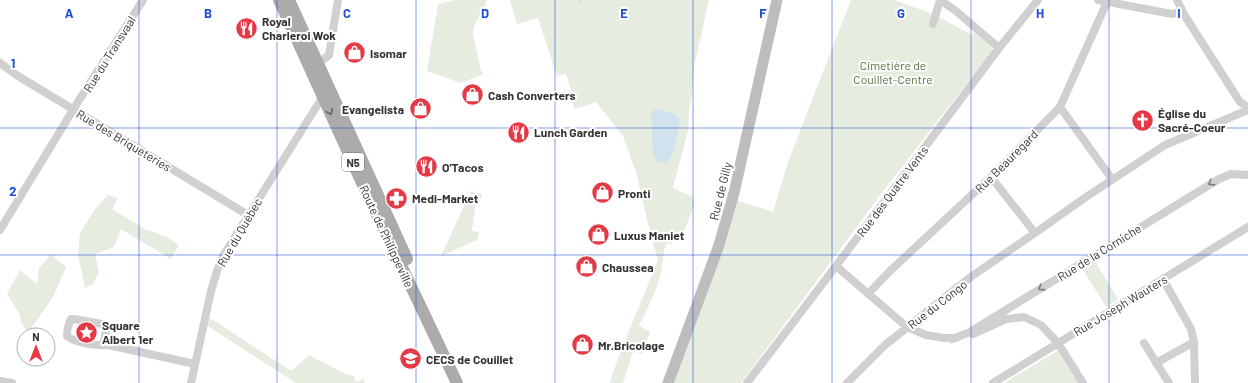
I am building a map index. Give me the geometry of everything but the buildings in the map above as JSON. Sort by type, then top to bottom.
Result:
[{"type":"main road","name":"Route de Philippeville","points":[[279,0],[314,66],[464,383]]},
{"type":"main road","name":"Route de Philippeville","points":[[289,0],[314,66]]},
{"type":"main road","name":"Rue de Gilly","points":[[668,383],[718,248],[734,193],[777,0]]},
{"type":"main road","name":"Route de Philippeville","points":[[326,92],[368,196],[457,383]]},
{"type":"street","name":"Rue du Transvaal","points":[[0,230],[143,0]]},
{"type":"street","points":[[314,66],[329,55],[338,0]]},
{"type":"street","points":[[933,24],[940,0],[956,11],[999,48]]},
{"type":"street","name":"Rue des Quatre Vents","points":[[747,383],[999,48],[1038,0]]},
{"type":"street","points":[[1098,0],[1172,14],[1182,11]]},
{"type":"street","points":[[1177,0],[1182,11],[1240,102],[1248,109]]},
{"type":"street","name":"Rue Beauregard","points":[[868,294],[890,271],[991,177],[1060,107],[1107,2]]},
{"type":"street","name":"Rue des Briqueteries","points":[[0,63],[18,76],[248,215]]},
{"type":"street","name":"Rue du Québec","points":[[191,383],[211,291],[223,256],[326,92]]},
{"type":"street","points":[[1060,107],[1112,179]]},
{"type":"street","name":"Rue du Congo","points":[[847,383],[885,345],[972,276],[1035,234],[1112,179],[1165,145],[1248,109]]},
{"type":"street","name":"Rue de la Corniche","points":[[952,339],[970,332],[1219,179],[1231,174],[1248,175]]},
{"type":"street","points":[[991,177],[1035,234]]},
{"type":"street","name":"Rue Joseph Wauters","points":[[993,383],[1248,227]]},
{"type":"street","points":[[836,266],[907,327],[926,335],[952,339],[977,333],[1006,319],[1024,317],[1041,325],[1058,342],[1083,383]]},
{"type":"street","points":[[1163,278],[1191,329],[1194,342],[1195,383]]},
{"type":"street","points":[[108,345],[104,341],[107,325],[71,319],[68,324],[67,336],[77,342],[108,345],[195,364]]},
{"type":"street","points":[[1156,363],[1194,342]]},
{"type":"street","points":[[1144,343],[1169,383]]},
{"type":"street","points":[[0,381],[12,383]]},
{"type":"green space","points":[[456,0],[486,0],[486,4],[474,26],[473,34],[481,71],[484,74],[461,83],[427,71],[438,4]]},
{"type":"green space","points":[[510,0],[709,0],[694,67],[688,131],[673,188],[692,197],[695,202],[685,229],[679,238],[676,238],[672,244],[667,243],[665,247],[659,280],[639,326],[650,332],[642,354],[633,351],[623,383],[610,383],[627,336],[658,260],[636,172],[623,136],[596,102],[575,109],[570,97],[573,95],[566,74],[557,76],[538,18],[517,24]]},
{"type":"green space","name":"Cimetière de Couillet-Centre","points":[[851,0],[894,0],[933,14],[972,35],[975,33],[992,48],[992,51],[881,194],[741,383],[672,383],[736,200],[773,212],[788,162]]},
{"type":"green space","points":[[471,191],[482,194],[480,200],[476,200],[472,231],[479,232],[477,240],[441,256]]},
{"type":"green space","points":[[108,195],[118,198],[112,209],[147,230],[167,237],[179,245],[171,259],[121,229],[114,247],[95,254],[99,272],[93,284],[85,288],[78,255],[80,233],[95,209]]},
{"type":"green space","points":[[51,254],[66,267],[53,297],[32,327],[24,327],[19,313],[7,294],[20,270],[37,284],[39,268]]},
{"type":"green space","points":[[1093,258],[1118,299],[1106,307],[1080,265]]},
{"type":"green space","points":[[210,318],[291,371],[309,355],[348,375],[354,376],[356,382],[363,379],[365,383],[296,383],[206,325]]},
{"type":"green space","points":[[1059,350],[1080,383],[1004,383]]},
{"type":"water","points":[[658,109],[675,114],[680,119],[674,150],[672,156],[666,163],[657,161],[653,155],[651,113],[653,110]]},
{"type":"place","name":"Royal Charleroi Wok","points":[[246,28]]},
{"type":"place","name":"Isomar","points":[[355,53]]},
{"type":"place","name":"Cash Converters","points":[[472,95]]},
{"type":"place","name":"Evangelista","points":[[420,109]]},
{"type":"place","name":"Église du Sacré-Coeur","points":[[1142,120]]},
{"type":"place","name":"Lunch Garden","points":[[519,132]]},
{"type":"place","name":"O'Tacos","points":[[426,167]]},
{"type":"place","name":"Pronti","points":[[602,193]]},
{"type":"place","name":"Medi-Market","points":[[396,198]]},
{"type":"place","name":"Luxus Maniet","points":[[599,235]]},
{"type":"place","name":"Chaussea","points":[[586,267]]},
{"type":"place","name":"Square Albert 1er","points":[[87,332]]},
{"type":"place","name":"Mr.Bricolage","points":[[582,345]]},
{"type":"place","name":"CECS de Couillet","points":[[411,359]]}]
